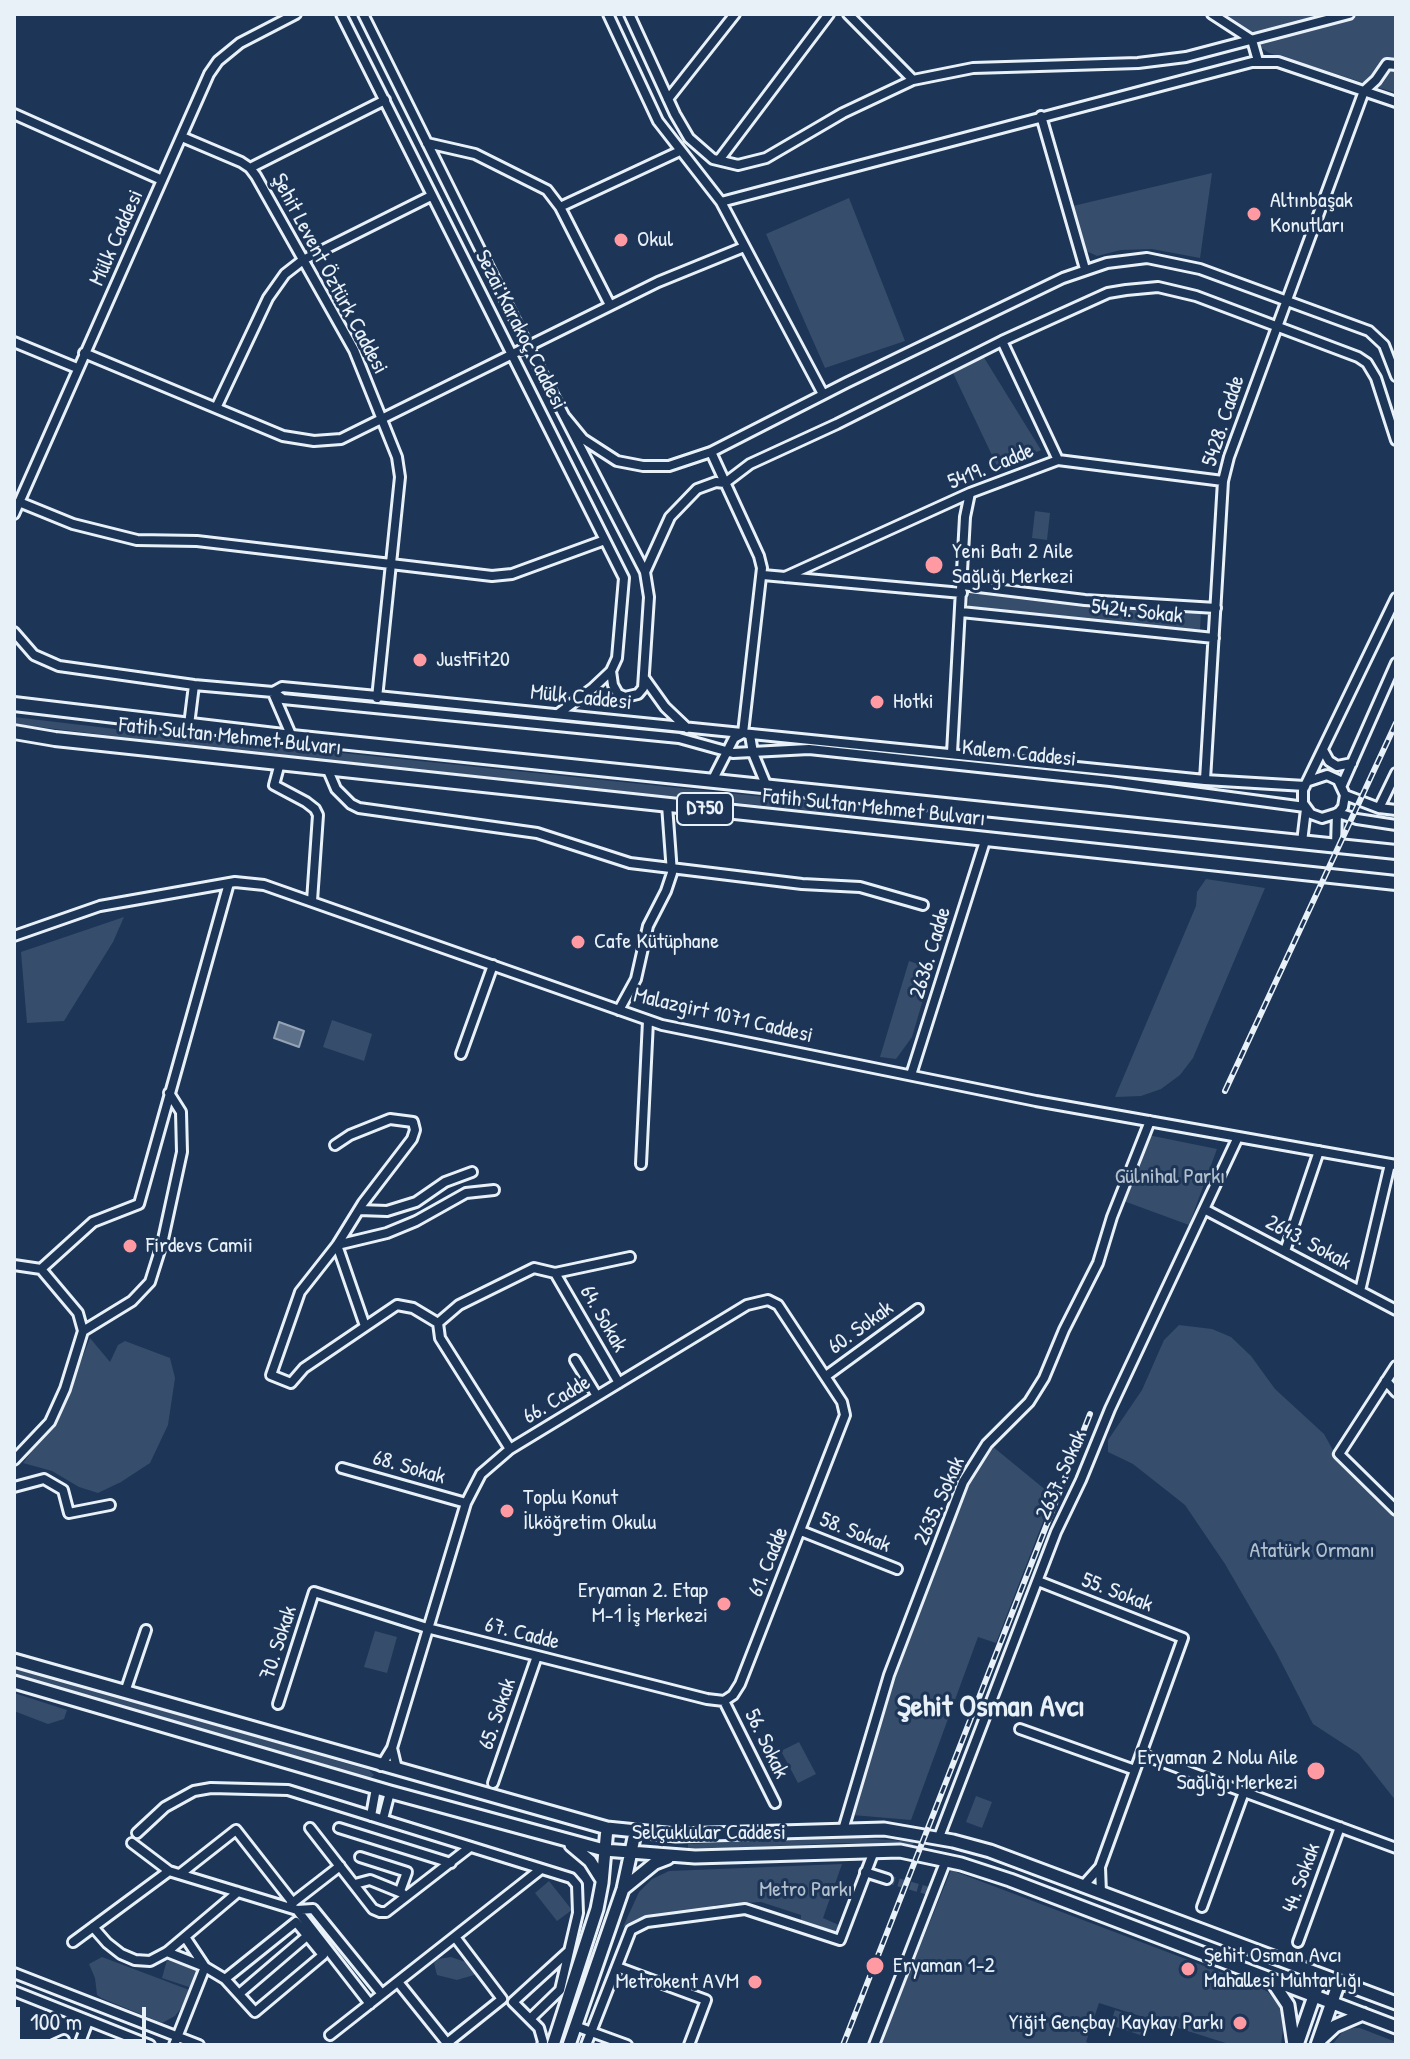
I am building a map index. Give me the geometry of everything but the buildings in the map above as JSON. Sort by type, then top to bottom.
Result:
[{"type":"highway","name":"Fatih Sultan Mehmet Bulvarı","points":[[14,704],[292,737],[1396,852]]},
{"type":"highway","name":"Fatih Sultan Mehmet Bulvarı","points":[[14,732],[985,841],[1396,883]]},
{"type":"highway","points":[[14,739],[55,739]]},
{"type":"main road","name":"Selçuklular Caddesi","points":[[14,1660],[607,1828],[676,1835],[884,1829],[939,1837],[990,1851],[1396,2003]]},
{"type":"main road","name":"Selçuklular Caddesi","points":[[14,1682],[390,1792],[604,1850],[671,1856],[900,1851],[946,1860],[1010,1880],[1396,2027]]},
{"type":"main road","points":[[376,1788],[381,1766]]},
{"type":"main road","points":[[390,1792],[397,1770]]},
{"type":"main road","points":[[553,2045],[591,1933],[603,1881],[607,1828]]},
{"type":"main road","points":[[569,2045],[623,1889],[635,1833]]},
{"type":"main road","points":[[564,1840],[590,1861],[603,1881]]},
{"type":"main road","points":[[623,1889],[655,1863],[671,1856]]},
{"type":"main road","points":[[1076,1905],[1083,1886]]},
{"type":"main road","points":[[1094,1912],[1101,1893]]},
{"type":"main road","points":[[1295,2045],[1321,1976]]},
{"type":"main road","points":[[1272,1980],[1288,2005],[1295,2045]]},
{"type":"main road","points":[[1318,2044],[1339,1982]]},
{"type":"main road","points":[[1318,2044],[1335,2026],[1363,2014]]},
{"type":"street","name":"Mülk Caddesi","points":[[14,514],[77,368],[218,61],[240,43],[296,14]]},
{"type":"street","name":"Sezai Karakoç Caddesi","points":[[341,14],[624,578],[617,658],[611,671]]},
{"type":"street","points":[[363,14],[528,346],[645,572],[649,597],[643,688],[638,694],[625,697],[618,694],[611,671]]},
{"type":"street","points":[[608,14],[650,107],[721,202],[823,394]]},
{"type":"street","points":[[629,14],[689,138],[713,159],[738,165],[766,158],[843,113],[913,80],[973,68],[1138,63],[1213,52],[1349,14]]},
{"type":"street","points":[[668,99],[735,14]]},
{"type":"street","points":[[719,160],[829,14]]},
{"type":"street","points":[[848,14],[913,80]]},
{"type":"street","points":[[1212,14],[1252,40],[1258,61]]},
{"type":"street","points":[[721,202],[1258,61],[1288,65],[1396,102]]},
{"type":"street","points":[[1364,91],[1387,64],[1396,65]]},
{"type":"street","name":"5428. Cadde","points":[[1205,780],[1223,481],[1285,299],[1364,91]]},
{"type":"street","points":[[250,168],[385,100]]},
{"type":"street","points":[[14,114],[162,180]]},
{"type":"street","points":[[1041,116],[1085,269]]},
{"type":"street","name":"Şehit Levent Öztürk Caddesi","points":[[182,137],[250,168],[354,350],[397,457],[400,477],[376,708]]},
{"type":"street","points":[[427,143],[475,154],[547,190],[560,207],[610,305]]},
{"type":"street","points":[[560,207],[680,151]]},
{"type":"street","points":[[216,408],[268,298],[285,274],[303,260],[431,196]]},
{"type":"street","points":[[84,353],[283,436],[314,441],[341,439],[610,305],[744,247]]},
{"type":"street","points":[[565,417],[583,439],[617,461],[643,466],[669,466],[711,452],[823,394],[1085,269],[1147,258],[1182,263],[1285,299],[1376,336],[1387,351],[1396,376]]},
{"type":"street","points":[[645,572],[670,517],[686,499],[705,485],[725,483],[750,464],[1108,293],[1158,287],[1196,296],[1358,357],[1367,363],[1376,378],[1396,440]]},
{"type":"street","points":[[1002,341],[1058,460]]},
{"type":"street","points":[[14,342],[77,368]]},
{"type":"street","points":[[711,452],[759,556],[763,575],[743,733]]},
{"type":"street","name":"5419. Cadde","points":[[785,577],[970,493],[1058,460],[1223,481]]},
{"type":"street","points":[[952,753],[965,517],[970,493]]},
{"type":"street","points":[[19,502],[73,524],[137,540],[197,541],[503,576],[605,540]]},
{"type":"street","points":[[763,575],[1216,608]]},
{"type":"street","points":[[1302,842],[1306,808],[1302,798],[1307,784],[1396,598]]},
{"type":"street","name":"5424. Sokak","points":[[961,612],[1214,638]]},
{"type":"street","name":"Mülk Caddesi","points":[[14,632],[34,655],[59,666],[194,685],[273,692],[283,699],[679,738],[729,752]]},
{"type":"street","points":[[1306,808],[1322,818],[1337,813],[1343,807],[1344,790],[1352,763],[1396,663]]},
{"type":"street","points":[[558,714],[611,671]]},
{"type":"street","points":[[645,678],[665,707],[687,728]]},
{"type":"street","points":[[189,725],[194,685]]},
{"type":"street","name":"Mülk Caddesi","points":[[273,692],[282,687],[743,733]]},
{"type":"street","points":[[273,692],[292,737]]},
{"type":"street","points":[[712,781],[734,738],[743,733],[750,735],[753,753],[767,787]]},
{"type":"street","name":"Kalem Caddesi","points":[[743,733],[1205,780],[1307,784]]},
{"type":"street","name":"Kalem Caddesi","points":[[729,752],[809,749],[1110,781],[1306,808]]},
{"type":"street","points":[[1323,749],[1324,756],[1337,766],[1352,763]]},
{"type":"street","points":[[280,763],[274,785],[306,802],[318,815],[312,901]]},
{"type":"street","points":[[327,768],[336,789],[359,808],[537,833],[630,863],[802,884],[860,887],[923,905]]},
{"type":"street","points":[[1379,808],[1396,773]]},
{"type":"street","points":[[1307,784],[1327,775],[1344,790],[1379,808],[1396,810]]},
{"type":"street","points":[[619,1010],[636,979],[643,944],[666,891],[672,867],[667,805]]},
{"type":"street","points":[[1337,813],[1396,825]]},
{"type":"street","points":[[1336,846],[1337,813]]},
{"type":"street","name":"2636. Cadde","points":[[911,1075],[985,841]]},
{"type":"street","points":[[41,1269],[93,1222],[139,1204],[229,883]]},
{"type":"street","name":"Malazgirt 1071 Caddesi","points":[[14,936],[100,906],[229,883],[264,885],[648,1021],[1150,1121],[1393,1164]]},
{"type":"street","points":[[461,1054],[493,965]]},
{"type":"street","points":[[641,1164],[648,1021]]},
{"type":"street","points":[[83,1331],[132,1301],[150,1282],[178,1179],[182,1152],[181,1112],[169,1093]]},
{"type":"street","points":[[335,1145],[350,1135],[390,1119],[413,1122],[415,1130],[412,1139],[337,1245],[300,1292],[271,1375],[291,1383],[304,1368],[397,1305],[413,1308],[438,1323]]},
{"type":"street","name":"2635. Sokak","points":[[843,1830],[888,1678],[963,1482],[987,1444],[1029,1402],[1044,1378],[1098,1263],[1112,1217],[1150,1121]]},
{"type":"street","name":"2637. Sokak","points":[[939,1837],[1056,1532],[1110,1409],[1238,1137]]},
{"type":"street","points":[[1285,1251],[1319,1151]]},
{"type":"street","points":[[1360,1291],[1393,1164]]},
{"type":"street","points":[[359,1210],[387,1211],[416,1202],[445,1182],[472,1172]]},
{"type":"street","points":[[337,1245],[387,1233],[466,1193],[494,1190]]},
{"type":"street","name":"2643. Sokak","points":[[1204,1209],[1396,1310]]},
{"type":"street","points":[[337,1245],[365,1326]]},
{"type":"street","points":[[438,1323],[459,1305],[534,1268],[555,1273],[630,1257]]},
{"type":"street","points":[[14,1265],[41,1269],[78,1313],[83,1331],[65,1389],[50,1422],[14,1460]]},
{"type":"street","name":"64. Sokak","points":[[555,1273],[619,1383]]},
{"type":"street","name":"66. Cadde","points":[[381,1766],[392,1748],[466,1503],[478,1478],[510,1449],[747,1305],[762,1300],[778,1305],[845,1408],[840,1432]]},
{"type":"street","name":"60. Sokak","points":[[826,1376],[918,1309]]},
{"type":"street","points":[[438,1323],[440,1338],[510,1449]]},
{"type":"street","points":[[575,1360],[597,1396]]},
{"type":"street","points":[[1396,1366],[1339,1454],[1396,1510]]},
{"type":"street","points":[[1386,1381],[1396,1392]]},
{"type":"street","name":"61. Cadde","points":[[724,1701],[733,1695],[740,1684],[840,1432]]},
{"type":"street","name":"68. Sokak","points":[[342,1468],[466,1503]]},
{"type":"street","points":[[14,1487],[44,1479],[63,1490],[69,1513],[110,1505]]},
{"type":"street","name":"58. Sokak","points":[[801,1531],[897,1569]]},
{"type":"street","name":"55. Sokak","points":[[1038,1581],[1183,1638],[1141,1754]]},
{"type":"street","name":"67. Cadde","points":[[314,1592],[427,1628],[724,1701]]},
{"type":"street","name":"70. Sokak","points":[[278,1704],[314,1592]]},
{"type":"street","points":[[125,1692],[146,1630]]},
{"type":"street","name":"65. Sokak","points":[[493,1783],[537,1656]]},
{"type":"street","name":"56. Sokak","points":[[724,1701],[775,1803]]},
{"type":"street","points":[[1020,1729],[1135,1770]]},
{"type":"street","name":"66. Cadde","points":[[392,1748],[397,1770]]},
{"type":"street","points":[[1083,1886],[1100,1867],[1141,1754],[1396,1848]]},
{"type":"street","points":[[137,1833],[165,1807],[194,1791],[211,1788],[288,1790],[571,1878],[577,1885],[578,1913],[560,1990],[530,2019]]},
{"type":"street","points":[[371,1816],[376,1788]]},
{"type":"street","points":[[383,1819],[390,1792]]},
{"type":"street","points":[[1202,1907],[1244,1792]]},
{"type":"street","name":"44. Sokak","points":[[1298,1942],[1340,1827]]},
{"type":"street","points":[[310,1828],[373,1909],[380,1912],[386,1912],[403,1894],[470,1847]]},
{"type":"street","points":[[339,1828],[451,1863]]},
{"type":"street","points":[[180,1874],[236,1830],[292,1907],[370,2004]]},
{"type":"street","points":[[132,1843],[169,1871],[292,1907],[313,1909],[382,1994]]},
{"type":"street","points":[[586,2045],[631,1930],[647,1922],[745,1909],[840,1940],[874,1851]]},
{"type":"street","points":[[360,1857],[407,1872],[403,1894]]},
{"type":"street","points":[[874,2045],[946,1860]]},
{"type":"street","points":[[292,1907],[340,1866]]},
{"type":"street","points":[[1100,1867],[1101,1893]]},
{"type":"street","points":[[330,2035],[541,1869]]},
{"type":"street","points":[[73,1942],[169,1871]]},
{"type":"street","points":[[865,1872],[887,1879]]},
{"type":"street","points":[[355,1884],[370,1880],[403,1894]]},
{"type":"street","points":[[93,1927],[121,1954],[135,1960],[150,1961],[167,1952],[238,1892]]},
{"type":"street","points":[[167,1952],[205,1967],[225,1979],[255,2012],[323,1955],[296,1922],[225,1979]]},
{"type":"street","points":[[239,1994],[307,1936]]},
{"type":"street","points":[[185,1937],[205,1967]]},
{"type":"street","points":[[398,1982],[447,2043],[502,1999],[455,1937]]},
{"type":"street","points":[[542,2045],[539,2028],[513,2002],[570,1951]]},
{"type":"street","points":[[176,2041],[205,1967]]},
{"type":"street","points":[[617,1967],[706,2000],[689,2045]]},
{"type":"street","points":[[14,1973],[176,2041],[199,2045]]},
{"type":"street","points":[[14,1991],[150,2045]]},
{"type":"street","points":[[79,2045],[88,2021]]},
{"type":"street","points":[[575,2026],[627,2045]]},
{"type":"street","points":[[53,2045],[64,2040]]},
{"type":"green space","points":[[1210,14],[1396,14],[1396,93],[1269,53]]},
{"type":"green space","points":[[1212,173],[1200,258],[1152,249],[1121,250],[1097,256],[1084,250],[1073,206]]},
{"type":"green space","points":[[849,198],[905,341],[825,368],[766,234]]},
{"type":"green space","points":[[983,356],[1041,450],[999,470],[953,373]]},
{"type":"green space","points":[[1035,511],[1050,513],[1047,540],[1032,538]]},
{"type":"green space","points":[[969,591],[1201,612],[1200,630],[968,607]]},
{"type":"green space","points":[[14,717],[853,806],[852,815],[196,746],[14,724]]},
{"type":"green space","points":[[1206,879],[1265,888],[1193,1058],[1180,1075],[1161,1089],[1141,1096],[1115,1097],[1196,906],[1197,892]]},
{"type":"green space","points":[[124,917],[113,942],[64,1021],[27,1023],[21,952]]},
{"type":"green space","points":[[909,961],[932,969],[912,1037],[896,1059],[880,1057]]},
{"type":"green space","points":[[332,1020],[372,1034],[364,1061],[323,1047]]},
{"type":"green space","name":"Gülnihal Parkı","points":[[1148,1135],[1217,1149],[1189,1225],[1121,1200]]},
{"type":"green space","name":"Atatürk Ormanı","points":[[1179,1325],[1212,1329],[1231,1337],[1251,1356],[1275,1389],[1324,1434],[1340,1463],[1396,1517],[1396,1801],[1359,1754],[1313,1724],[1225,1564],[1185,1505],[1133,1464],[1108,1452],[1108,1440],[1142,1390],[1164,1340]]},
{"type":"green space","points":[[90,1338],[110,1362],[118,1345],[125,1341],[170,1358],[175,1378],[168,1425],[150,1463],[98,1493],[79,1487],[52,1471],[23,1463],[61,1412]]},
{"type":"green space","points":[[992,1446],[1053,1496],[996,1643],[978,1637],[911,1820],[852,1815],[891,1682],[962,1496]]},
{"type":"green space","points":[[375,1631],[397,1637],[387,1673],[364,1667]]},
{"type":"green space","points":[[14,1667],[369,1770],[374,1775],[370,1778],[14,1674]]},
{"type":"green space","points":[[14,1693],[67,1710],[64,1719],[48,1724],[14,1711]]},
{"type":"green space","points":[[799,1742],[816,1774],[798,1783],[781,1751]]},
{"type":"green space","points":[[976,1796],[992,1802],[982,1828],[966,1822]]},
{"type":"green space","points":[[840,1836],[914,1842],[912,1846],[840,1843],[688,1850],[688,1844]]},
{"type":"green space","name":"Metro Parkı","points":[[842,1864],[823,1918],[841,1926],[839,1933],[801,1920],[801,1915],[761,1902],[715,1905],[714,1910],[694,1909],[623,1927],[639,1892],[652,1879],[669,1871]]},
{"type":"green space","points":[[951,1870],[1257,1986],[1268,1992],[1280,2007],[1283,2028],[1281,2045],[1232,2045],[1099,2003],[1086,2042],[1093,2045],[880,2045]]},
{"type":"green space","points":[[549,1881],[572,1910],[557,1921],[535,1893]]},
{"type":"green space","points":[[102,1957],[192,1991],[175,2016],[162,2023],[97,1995],[89,1964]]},
{"type":"green space","points":[[451,1957],[474,1965],[474,1975],[457,1980],[437,1975],[434,1963],[438,1959]]},
{"type":"green space","points":[[167,1960],[197,1970],[192,1988],[162,1978]]},
{"type":"green space","points":[[1115,2010],[1148,2021],[1143,2036],[1110,2025]]},
{"type":"green space","points":[[1353,2028],[1396,2042],[1396,2045],[1332,2045],[1343,2031]]},
{"type":"shaded area","points":[[279,1022],[304,1031],[299,1047],[274,1038]]},
{"type":"tunnel","points":[[887,1879],[929,1891]]},
{"type":"railway","points":[[1225,1091],[1396,723]]},
{"type":"railway","points":[[843,2045],[1090,1414]]},
{"type":"place","name":"Altınbaşak Konutları","points":[[1254,214]]},
{"type":"place","name":"Okul","points":[[621,240]]},
{"type":"place","name":"Yeni Batı 2 Aile Sağlığı Merkezi","points":[[934,565]]},
{"type":"place","name":"JustFit20","points":[[420,660]]},
{"type":"place","name":"Hotki","points":[[877,702]]},
{"type":"place","name":"Cafe Kütüphane","points":[[578,942]]},
{"type":"place","name":"Firdevs Camii","points":[[130,1246]]},
{"type":"place","name":"Toplu Konut İlköğretim Okulu","points":[[507,1511]]},
{"type":"place","name":"Eryaman 2. Etap M-1 İş Merkezi","points":[[724,1604]]},
{"type":"place","name":"Eryaman 2 Nolu Aile Sağlığı Merkezi","points":[[1316,1771]]},
{"type":"place","name":"Eryaman 1-2","points":[[875,1966]]},
{"type":"place","name":"Şehit Osman Avcı Mahallesi Muhtarlığı","points":[[1188,1969]]},
{"type":"place","name":"Metrokent AVM","points":[[755,1982]]},
{"type":"place","name":"Yiğit Gençbay Kaykay Parkı","points":[[1240,2023]]},
{"type":"district","name":"Şehit Osman Avcı","points":[[991,1708]]}]
